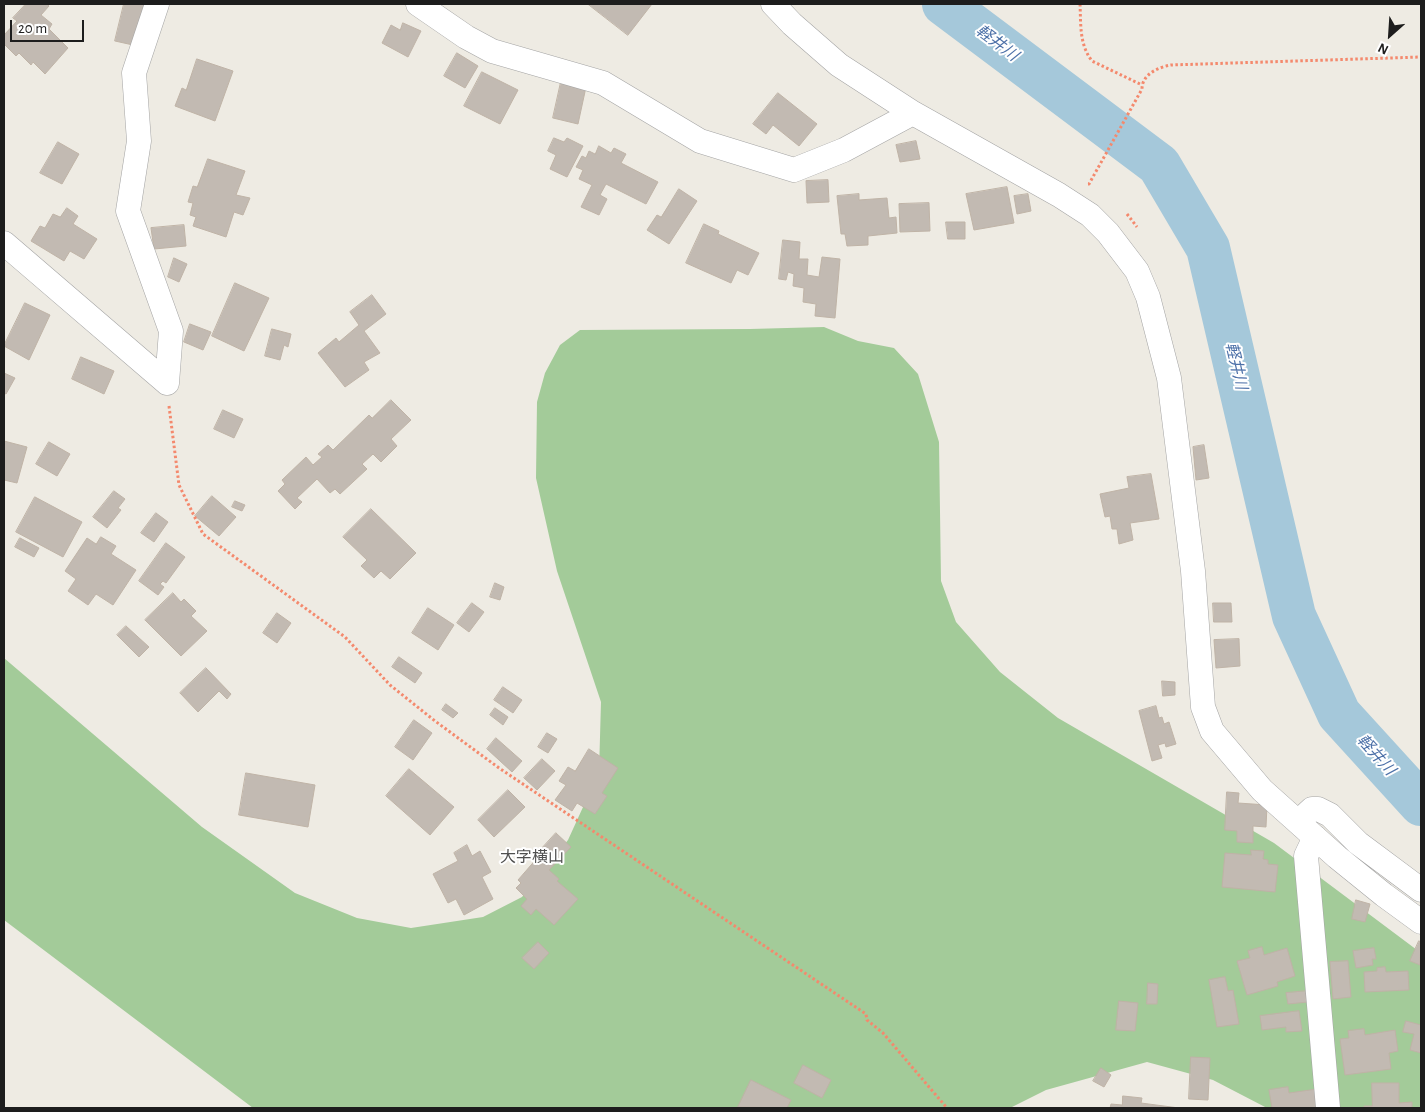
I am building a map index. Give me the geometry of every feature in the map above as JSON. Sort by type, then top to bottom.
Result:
[{"type":"street","points":[[157,4],[134,73],[139,142],[128,211],[171,331],[167,383]]},
{"type":"street","points":[[418,4],[466,37],[492,51],[603,83],[700,141],[794,170],[844,150],[913,112]]},
{"type":"street","points":[[773,4],[792,24],[838,65],[913,112],[1059,195],[1090,215],[1108,233],[1137,271],[1148,298],[1169,378],[1193,571],[1203,707],[1212,731],[1262,790],[1306,830],[1384,895],[1421,922]]},
{"type":"street","points":[[4,243],[167,383]]},
{"type":"street","points":[[1328,1108],[1306,856],[1306,830],[1312,809],[1318,809],[1330,815],[1358,842],[1421,890]]},
{"type":"path","points":[[1080,4],[1081,39],[1092,61],[1142,85]]},
{"type":"path","points":[[1101,166],[1147,76],[1157,68],[1171,65],[1421,57]]},
{"type":"path","points":[[167,383],[179,485],[203,534],[345,637],[390,685],[491,762],[866,1014],[867,1020],[883,1033],[947,1108]]},
{"type":"green space","points":[[824,327],[858,341],[894,348],[918,374],[939,442],[941,581],[956,622],[1000,672],[1058,718],[1274,843],[1421,953],[1421,1108],[1267,1108],[1213,1080],[1147,1062],[1046,1090],[1010,1108],[253,1108],[4,920],[4,658],[202,827],[295,893],[357,918],[411,928],[483,917],[522,897],[568,840],[599,772],[601,702],[557,571],[536,478],[537,402],[545,373],[560,345],[580,330]]},
{"type":"building","points":[[26,4],[47,4],[49,6],[41,15],[52,24],[49,29],[68,48],[45,74],[33,62],[31,65],[19,53],[16,56],[4,44],[4,35],[17,21],[13,18]]},
{"type":"building","points":[[124,4],[145,4],[133,45],[115,41]]},
{"type":"building","points":[[588,4],[652,4],[628,35]]},
{"type":"building","points":[[403,23],[421,31],[408,57],[382,43],[391,25],[400,30]]},
{"type":"building","points":[[457,53],[478,66],[465,88],[444,76]]},
{"type":"building","points":[[197,59],[233,71],[215,121],[175,106],[182,88],[186,90]]},
{"type":"building","points":[[482,72],[518,90],[500,124],[464,106]]},
{"type":"building","points":[[561,82],[586,87],[578,124],[553,118]]},
{"type":"building","points":[[778,93],[817,124],[799,146],[773,125],[766,134],[753,124]]},
{"type":"building","points":[[554,138],[564,142],[567,138],[583,146],[567,177],[550,169],[556,155],[548,151]]},
{"type":"building","points":[[916,141],[920,159],[900,162],[896,145]]},
{"type":"building","points":[[58,142],[79,154],[62,184],[40,173]]},
{"type":"building","points":[[599,146],[611,153],[614,148],[626,154],[621,163],[658,182],[646,204],[606,184],[600,195],[607,199],[599,215],[581,207],[592,185],[579,179],[583,170],[576,167],[582,156],[586,158],[589,151],[595,154]]},
{"type":"building","points":[[208,159],[245,171],[236,195],[250,198],[243,215],[234,212],[226,237],[193,226],[196,217],[190,215],[193,203],[188,202],[193,186],[197,187]]},
{"type":"building","points":[[828,180],[829,202],[807,203],[806,181]]},
{"type":"building","points":[[1007,187],[1014,223],[974,230],[966,194]]},
{"type":"building","points":[[679,189],[697,201],[669,244],[647,230],[657,215],[661,217]]},
{"type":"building","points":[[859,194],[859,200],[887,198],[889,218],[896,217],[897,233],[868,236],[868,245],[847,246],[845,234],[841,234],[837,196]]},
{"type":"building","points":[[1028,194],[1031,211],[1017,214],[1014,196]]},
{"type":"building","points":[[929,203],[930,231],[900,232],[899,204]]},
{"type":"building","points":[[67,208],[78,216],[73,224],[97,239],[84,259],[70,251],[64,261],[31,241],[40,226],[45,228],[53,214],[60,217]]},
{"type":"building","points":[[946,222],[965,222],[965,239],[948,239]]},
{"type":"building","points":[[704,224],[719,231],[718,234],[759,253],[748,275],[737,270],[731,283],[686,263]]},
{"type":"building","points":[[184,225],[186,246],[154,249],[151,228]]},
{"type":"building","points":[[783,240],[800,242],[799,259],[808,259],[807,275],[819,277],[822,257],[840,259],[835,318],[815,316],[816,304],[803,302],[804,288],[793,286],[794,274],[788,272],[786,280],[779,279]]},
{"type":"building","points":[[174,258],[187,264],[179,282],[168,277]]},
{"type":"building","points":[[235,283],[269,298],[244,351],[212,336]]},
{"type":"building","points":[[372,295],[386,314],[364,331],[380,353],[364,362],[369,370],[345,387],[318,353],[336,338],[339,342],[359,325],[350,312]]},
{"type":"building","points":[[25,303],[50,315],[29,360],[4,346]]},
{"type":"building","points":[[190,324],[211,332],[203,350],[184,342]]},
{"type":"building","points":[[272,329],[291,334],[288,347],[284,345],[280,360],[265,356]]},
{"type":"building","points":[[81,357],[114,371],[104,394],[72,379]]},
{"type":"building","points":[[4,373],[15,378],[6,394],[4,393]]},
{"type":"building","points":[[391,400],[411,420],[391,439],[397,446],[381,462],[373,454],[362,464],[367,469],[340,494],[335,489],[330,493],[317,479],[297,498],[302,502],[295,509],[278,491],[285,484],[282,480],[306,457],[313,465],[322,457],[318,454],[328,445],[333,450],[369,415],[372,418]]},
{"type":"building","points":[[223,410],[243,419],[234,438],[214,429]]},
{"type":"building","points":[[4,441],[27,447],[17,483],[4,480]]},
{"type":"building","points":[[49,442],[70,454],[57,476],[36,464]]},
{"type":"building","points":[[1204,445],[1209,478],[1196,480],[1193,447]]},
{"type":"building","points":[[1151,474],[1159,519],[1130,523],[1133,540],[1119,544],[1117,529],[1112,529],[1110,516],[1105,517],[1100,494],[1129,488],[1127,477]]},
{"type":"building","points":[[114,491],[125,499],[118,508],[121,510],[107,528],[93,517]]},
{"type":"building","points":[[212,496],[236,517],[219,536],[195,516]]},
{"type":"building","points":[[35,497],[82,522],[63,557],[16,532]]},
{"type":"building","points":[[235,501],[245,505],[242,511],[232,507]]},
{"type":"building","points":[[371,509],[416,553],[390,579],[381,571],[374,578],[361,566],[367,560],[343,537]]},
{"type":"building","points":[[156,513],[168,522],[154,542],[141,533]]},
{"type":"building","points":[[101,537],[116,546],[111,554],[136,570],[113,605],[96,594],[88,605],[68,591],[76,579],[65,571],[87,538],[96,544]]},
{"type":"building","points":[[20,538],[39,548],[34,557],[15,547]]},
{"type":"building","points":[[166,543],[185,557],[166,583],[163,581],[160,584],[164,587],[158,595],[139,581]]},
{"type":"building","points":[[495,583],[504,587],[500,600],[490,597]]},
{"type":"building","points":[[173,593],[181,602],[184,599],[196,611],[191,616],[207,631],[181,656],[145,620]]},
{"type":"building","points":[[472,603],[484,612],[469,632],[457,623]]},
{"type":"building","points":[[1213,603],[1231,603],[1232,622],[1214,622]]},
{"type":"building","points":[[428,608],[454,625],[438,650],[412,633]]},
{"type":"building","points":[[277,613],[291,623],[277,643],[263,633]]},
{"type":"building","points":[[126,626],[149,647],[139,657],[117,635]]},
{"type":"building","points":[[1239,639],[1240,666],[1216,668],[1214,640]]},
{"type":"building","points":[[399,657],[422,673],[415,683],[392,667]]},
{"type":"building","points":[[206,668],[231,694],[227,699],[219,691],[198,712],[180,693]]},
{"type":"building","points":[[1162,681],[1175,682],[1175,695],[1163,696]]},
{"type":"building","points":[[503,687],[522,700],[513,713],[494,700]]},
{"type":"building","points":[[446,704],[458,713],[453,718],[442,710]]},
{"type":"building","points":[[1156,706],[1159,718],[1162,717],[1164,724],[1169,722],[1176,744],[1166,747],[1165,743],[1158,745],[1162,758],[1152,761],[1139,711]]},
{"type":"building","points":[[495,708],[508,717],[503,725],[490,715]]},
{"type":"building","points":[[414,720],[432,733],[413,760],[395,747]]},
{"type":"building","points":[[547,733],[557,739],[548,753],[538,747]]},
{"type":"building","points":[[496,738],[522,761],[512,772],[487,749]]},
{"type":"building","points":[[589,749],[618,768],[602,793],[607,796],[595,814],[577,803],[572,811],[555,800],[566,785],[559,781],[568,767],[575,771]]},
{"type":"building","points":[[542,759],[555,771],[537,790],[524,778]]},
{"type":"building","points":[[409,769],[454,807],[430,835],[386,796]]},
{"type":"building","points":[[246,773],[315,785],[308,827],[239,815]]},
{"type":"building","points":[[508,790],[525,807],[494,837],[478,820]]},
{"type":"building","points":[[1227,792],[1239,793],[1238,803],[1267,805],[1266,827],[1253,826],[1253,843],[1237,842],[1237,831],[1225,830]]},
{"type":"building","points":[[556,833],[571,847],[549,870],[559,879],[557,881],[578,899],[554,925],[536,909],[531,915],[521,906],[527,899],[516,888],[521,883],[518,880],[538,857],[536,855]]},
{"type":"building","points":[[467,845],[472,856],[480,851],[491,872],[482,877],[493,899],[464,915],[456,899],[448,903],[433,874],[458,861],[454,853]]},
{"type":"building","points":[[1251,850],[1264,851],[1263,859],[1268,860],[1268,864],[1278,865],[1275,892],[1222,887],[1225,853],[1251,855]]},
{"type":"building","points":[[1356,900],[1370,904],[1365,922],[1352,919]]},
{"type":"building","points":[[1419,941],[1421,942],[1420,965],[1410,961]]},
{"type":"building","points":[[538,942],[549,953],[534,969],[522,958]]},
{"type":"building","points":[[1262,947],[1264,955],[1287,948],[1295,976],[1277,982],[1278,986],[1247,995],[1237,961],[1250,958],[1248,951]]},
{"type":"building","points":[[1374,948],[1376,959],[1372,959],[1373,965],[1356,968],[1353,951]]},
{"type":"building","points":[[1348,961],[1351,997],[1333,999],[1330,962]]},
{"type":"building","points":[[1385,967],[1386,972],[1408,971],[1409,990],[1365,992],[1364,972],[1377,971],[1377,968]]},
{"type":"building","points":[[1225,977],[1228,991],[1233,990],[1239,1024],[1217,1027],[1209,980]]},
{"type":"building","points":[[1148,983],[1158,984],[1157,1004],[1147,1004]]},
{"type":"building","points":[[1307,991],[1308,1002],[1288,1004],[1286,993]]},
{"type":"building","points":[[1119,1001],[1138,1003],[1135,1031],[1116,1030]]},
{"type":"building","points":[[1299,1011],[1302,1031],[1286,1032],[1286,1027],[1262,1030],[1260,1016]]},
{"type":"building","points":[[1406,1021],[1421,1025],[1421,1053],[1410,1050],[1414,1034],[1403,1032]]},
{"type":"building","points":[[1364,1029],[1365,1035],[1395,1030],[1398,1051],[1389,1053],[1391,1069],[1345,1075],[1340,1039],[1349,1038],[1348,1031]]},
{"type":"building","points":[[1191,1057],[1210,1058],[1208,1100],[1189,1099]]},
{"type":"building","points":[[803,1065],[831,1080],[822,1098],[794,1083]]},
{"type":"building","points":[[1101,1068],[1111,1075],[1104,1087],[1093,1081]]},
{"type":"building","points":[[751,1080],[791,1100],[787,1108],[738,1107]]},
{"type":"building","points":[[1372,1083],[1399,1083],[1399,1103],[1412,1102],[1412,1108],[1364,1108],[1364,1106],[1372,1106]]},
{"type":"building","points":[[1288,1087],[1289,1093],[1317,1089],[1320,1108],[1272,1108],[1269,1090]]},
{"type":"building","points":[[1123,1096],[1142,1098],[1141,1103],[1179,1108],[1110,1108],[1111,1104],[1122,1105]]},
{"type":"waterway","name":"軽井川","points":[[944,4],[1159,165],[1208,248],[1294,616],[1339,714],[1421,804]]},
{"type":"district","name":"大字横山","points":[[532,857]]}]
